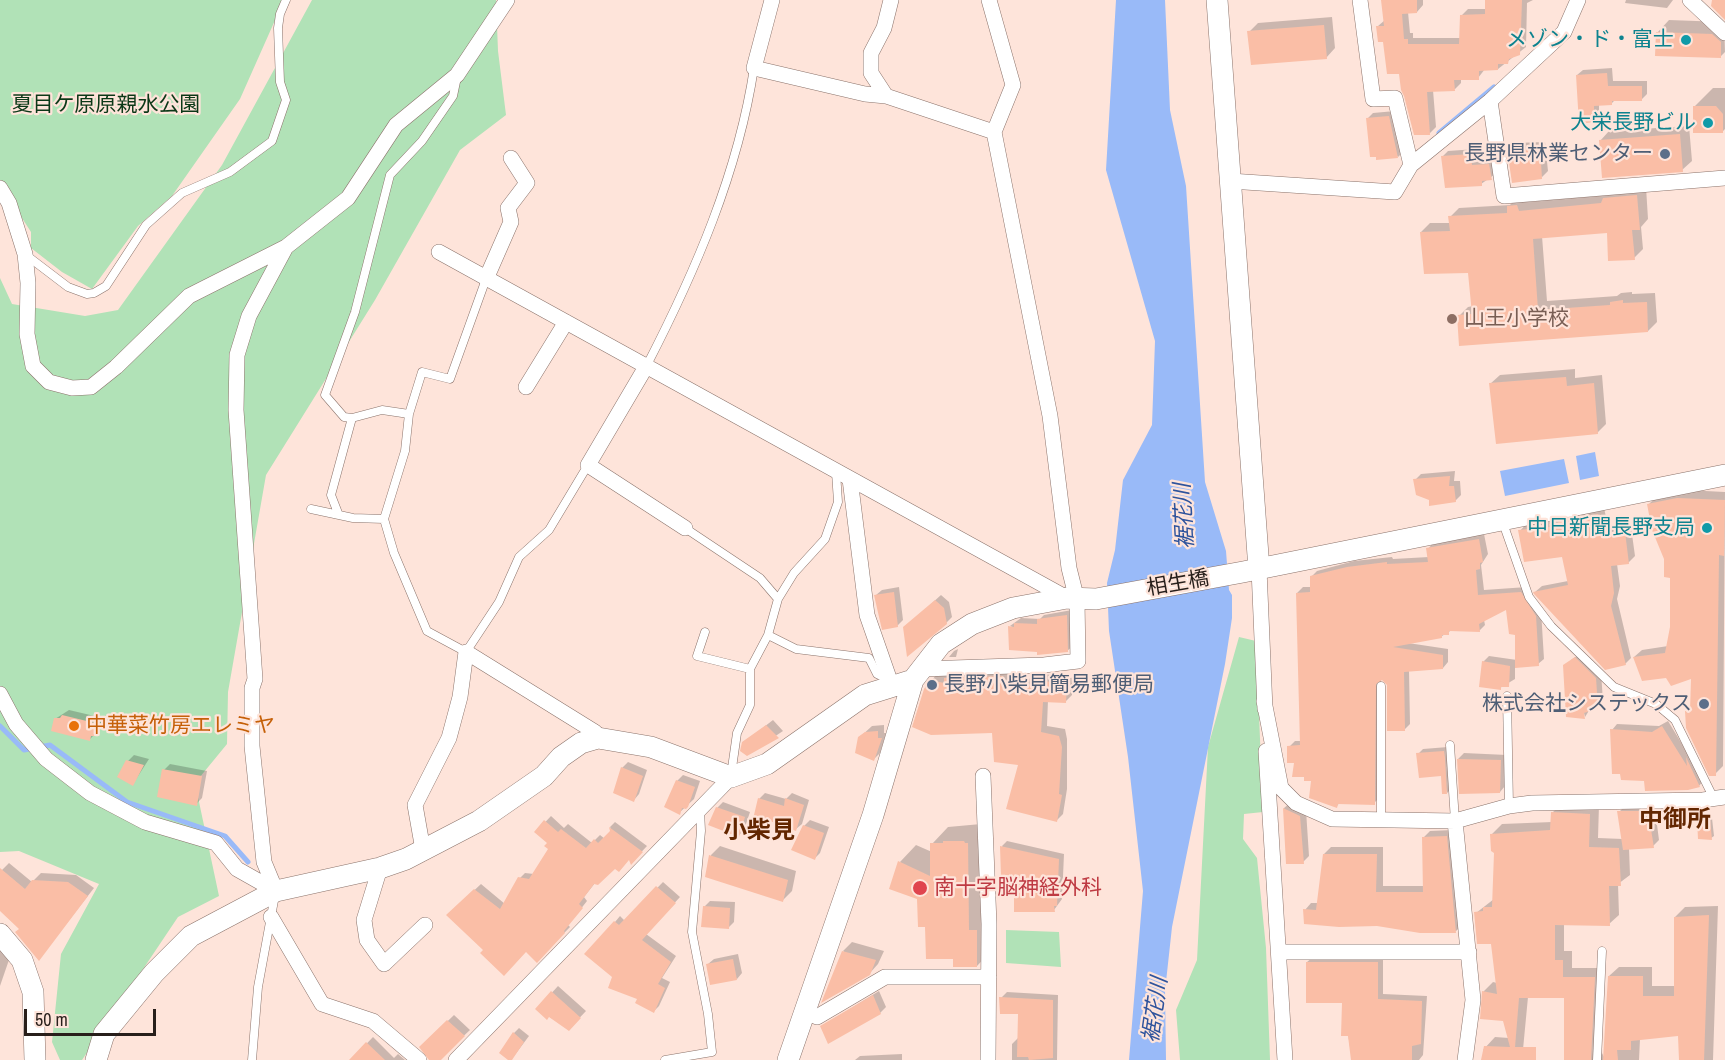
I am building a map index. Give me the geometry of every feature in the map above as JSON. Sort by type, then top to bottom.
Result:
[{"type":"street","points":[[0,188],[9,203],[25,254],[28,283],[27,334],[33,366],[49,382],[72,388],[91,387],[116,367],[189,296],[286,247],[348,198],[396,125],[457,75],[507,0]]},
{"type":"street","points":[[772,0],[754,68],[865,94],[886,96],[994,132]]},
{"type":"street","points":[[886,96],[871,73],[871,53],[884,28],[891,0]]},
{"type":"street","points":[[456,1060],[731,777],[767,764],[865,695],[906,678],[1078,661],[1080,599],[1069,568],[1050,416],[994,132],[1013,85],[989,0]]},
{"type":"street","points":[[1216,0],[1230,181],[1251,570],[1264,701],[1269,822],[1280,952],[1285,1060]]},
{"type":"street","points":[[1360,0],[1373,99],[1395,98],[1411,165]]},
{"type":"street","points":[[1230,181],[1395,192],[1411,165],[1490,101],[1564,32],[1578,0]]},
{"type":"street","points":[[1690,0],[1725,33]]},
{"type":"street","points":[[1490,101],[1504,196],[1725,178]]},
{"type":"street","points":[[486,279],[511,222],[508,208],[527,183],[511,158]]},
{"type":"street","points":[[276,891],[264,862],[252,746],[252,688],[255,679],[236,410],[237,355],[249,316],[286,247]]},
{"type":"street","points":[[439,252],[836,472],[1080,599]]},
{"type":"street","points":[[526,387],[566,322]]},
{"type":"street","points":[[646,365],[588,465],[685,528]]},
{"type":"street","name":"相生橋","points":[[906,678],[941,644],[972,624],[1013,608],[1251,570],[1725,475]]},
{"type":"street","points":[[788,1060],[873,815],[906,678],[867,615],[850,479]]},
{"type":"street","points":[[423,850],[415,805],[450,738],[460,697],[466,652],[595,732],[598,738]]},
{"type":"street","points":[[0,694],[16,724],[46,759],[90,794],[145,822],[216,843],[237,869],[276,891]]},
{"type":"street","points":[[1264,701],[1281,788],[1296,803],[1332,819],[1455,821],[1509,806],[1586,800],[1720,798]]},
{"type":"street","points":[[96,1060],[104,1034],[131,1004],[154,973],[191,936],[276,891],[380,868],[423,850],[479,821],[544,776],[561,757],[581,743],[598,738],[651,747],[731,777]]},
{"type":"street","points":[[983,776],[989,977],[988,1060]]},
{"type":"street","points":[[1455,821],[1473,1000],[1465,1060]]},
{"type":"street","points":[[380,868],[364,920],[367,940],[384,964],[424,925]]},
{"type":"street","points":[[271,917],[322,1004],[373,1021],[419,1060]]},
{"type":"street","points":[[0,934],[22,960],[33,992],[35,1060]]},
{"type":"street","points":[[1280,952],[1469,952]]},
{"type":"street","points":[[804,1011],[817,1017],[885,977],[989,977]]},
{"type":"street","points":[[111,1060],[131,1004]]},
{"type":"lane","points":[[25,254],[68,287],[87,294],[94,293],[106,286],[146,225],[182,193],[230,172],[273,141],[286,100],[280,82],[278,28],[280,14],[286,0]]},
{"type":"lane","points":[[646,365],[685,292],[713,218],[746,119],[754,68]]},
{"type":"lane","points":[[409,414],[382,410],[352,418],[344,417],[325,395],[355,312],[390,175],[422,141],[453,96],[457,75]]},
{"type":"lane","points":[[486,279],[450,379],[422,372],[409,414],[405,451],[384,519],[394,553],[427,631],[466,652],[499,602],[519,557],[549,530],[588,465]]},
{"type":"lane","points":[[338,513],[331,495],[352,418]]},
{"type":"lane","points":[[731,777],[736,733],[750,705],[750,669],[768,635],[778,599],[794,573],[825,539],[838,502],[836,472]]},
{"type":"lane","points":[[311,509],[353,518],[384,519]]},
{"type":"lane","points":[[1502,520],[1529,597],[1551,626],[1614,687],[1656,704],[1675,720],[1720,798]]},
{"type":"lane","points":[[685,528],[760,578],[778,599]]},
{"type":"lane","points":[[705,632],[697,656],[750,669]]},
{"type":"lane","points":[[768,635],[796,649],[869,658],[877,674],[906,678]]},
{"type":"lane","points":[[1381,686],[1381,821]]},
{"type":"lane","points":[[1507,696],[1509,806]]},
{"type":"lane","points":[[1450,745],[1455,821]]},
{"type":"lane","points":[[665,1060],[712,1052],[708,1014],[692,932],[701,831],[700,807]]},
{"type":"lane","points":[[252,1060],[258,987],[276,891]]},
{"type":"lane","points":[[1597,1060],[1602,951]]},
{"type":"green space","name":"夏目ケ原原親水公園","points":[[0,0],[284,0],[240,99],[172,196],[138,226],[92,289],[62,272],[31,248],[31,232],[0,184]]},
{"type":"green space","points":[[312,0],[496,0],[498,51],[506,115],[460,150],[375,300],[266,475],[228,692],[227,744],[195,783],[219,896],[178,917],[82,1060],[60,1060],[52,1042],[61,954],[99,884],[19,851],[0,852],[0,278],[12,304],[85,316],[118,310],[222,165]]},
{"type":"green space","points":[[1239,637],[1256,641],[1263,812],[1244,814],[1243,839],[1257,858],[1266,948],[1270,1060],[1180,1060],[1176,1010],[1197,960],[1208,747]]},
{"type":"green space","points":[[1006,930],[1059,932],[1061,967],[1006,963]]},
{"type":"water","name":"裾花川","points":[[1116,0],[1165,0],[1170,110],[1186,186],[1205,482],[1226,551],[1229,590],[1232,595],[1232,618],[1225,664],[1172,927],[1165,991],[1166,1060],[1129,1060],[1143,891],[1128,757],[1109,631],[1107,583],[1115,550],[1123,480],[1152,425],[1155,341],[1106,170]]},
{"type":"water","points":[[1595,452],[1599,476],[1580,480],[1576,456]]},
{"type":"water","points":[[1564,459],[1569,483],[1505,496],[1500,471]]},
{"type":"building","points":[[1381,0],[1417,0],[1417,13],[1402,14],[1404,39],[1408,39],[1408,44],[1459,44],[1460,15],[1485,14],[1485,0],[1522,0],[1520,55],[1509,59],[1508,64],[1498,64],[1498,70],[1479,71],[1479,80],[1454,80],[1455,91],[1427,92],[1430,135],[1414,135],[1401,90],[1399,74],[1387,74],[1383,42],[1378,42],[1376,26],[1384,26]]},
{"type":"building","points":[[1712,0],[1725,0],[1725,20],[1711,6]]},
{"type":"building","points":[[1324,25],[1327,59],[1251,65],[1247,31]]},
{"type":"building","name":"メゾン・ド・富士","points":[[1656,32],[1712,34],[1721,42],[1721,58],[1655,56]]},
{"type":"building","points":[[1607,73],[1608,86],[1642,86],[1642,101],[1612,101],[1612,105],[1594,106],[1594,122],[1579,124],[1576,75]]},
{"type":"building","name":"大栄長野ビル","points":[[1693,106],[1716,106],[1723,114],[1723,133],[1693,133]]},
{"type":"building","points":[[1389,116],[1398,158],[1376,160],[1376,157],[1370,157],[1366,118]]},
{"type":"building","points":[[1680,134],[1683,172],[1602,178],[1599,140]]},
{"type":"building","points":[[1540,147],[1542,179],[1512,183],[1507,149]]},
{"type":"building","points":[[1471,154],[1472,165],[1489,164],[1492,180],[1482,181],[1482,186],[1445,188],[1441,156]]},
{"type":"building","points":[[1637,195],[1640,230],[1632,230],[1635,260],[1608,261],[1607,233],[1533,239],[1538,310],[1610,305],[1610,302],[1623,300],[1623,303],[1647,302],[1648,332],[1459,346],[1457,315],[1472,314],[1468,273],[1424,274],[1420,232],[1450,231],[1448,216],[1507,213],[1507,206],[1517,205],[1519,211],[1601,203],[1603,198]]},
{"type":"building","points":[[1566,377],[1567,386],[1594,383],[1598,434],[1496,444],[1489,383]]},
{"type":"building","points":[[1450,476],[1449,486],[1454,486],[1456,502],[1429,506],[1429,500],[1416,495],[1413,479]]},
{"type":"building","points":[[1677,498],[1725,500],[1724,556],[1719,555],[1716,776],[1709,776],[1686,728],[1685,711],[1690,711],[1691,679],[1671,686],[1666,678],[1642,681],[1633,657],[1665,653],[1670,627],[1670,578],[1664,577],[1664,559],[1652,530],[1647,504]]},
{"type":"building","points":[[1598,514],[1603,535],[1625,532],[1629,564],[1611,566],[1614,593],[1611,606],[1626,665],[1605,670],[1533,592],[1568,585],[1562,557],[1524,562],[1518,530],[1550,527],[1549,524],[1559,524],[1558,522]]},
{"type":"building","points":[[1479,539],[1483,562],[1480,563],[1480,569],[1476,570],[1478,595],[1521,592],[1536,616],[1539,666],[1515,668],[1515,635],[1509,634],[1506,610],[1479,624],[1480,632],[1449,631],[1449,635],[1442,635],[1442,638],[1393,647],[1443,655],[1443,669],[1404,672],[1405,731],[1387,731],[1387,685],[1382,680],[1376,684],[1375,805],[1338,804],[1337,808],[1309,798],[1311,781],[1304,781],[1304,777],[1292,777],[1294,763],[1287,763],[1287,746],[1300,745],[1296,593],[1310,592],[1310,576],[1347,567],[1387,562],[1387,564],[1428,562],[1426,548]]},
{"type":"building","points":[[894,592],[898,627],[882,630],[874,595]]},
{"type":"building","points":[[935,600],[944,608],[947,624],[907,657],[903,627]]},
{"type":"building","points":[[1067,615],[1068,652],[1037,655],[1037,652],[1009,650],[1008,626],[1014,627],[1014,623],[1037,624],[1037,619]]},
{"type":"building","points":[[1575,657],[1596,678],[1598,708],[1584,713],[1585,719],[1566,717],[1563,665]]},
{"type":"building","points":[[1482,661],[1510,666],[1509,687],[1501,687],[1501,690],[1479,687]]},
{"type":"building","points":[[1003,676],[1005,683],[1036,685],[1036,680],[1067,684],[1066,703],[1043,702],[1041,732],[1059,736],[1062,747],[1059,794],[1062,795],[1057,822],[1006,809],[1018,765],[994,762],[992,733],[931,735],[912,727],[924,689],[930,680],[944,683],[944,678]]},
{"type":"building","points":[[62,715],[99,724],[96,736],[91,736],[90,741],[51,731],[54,718],[60,718]]},
{"type":"building","points":[[766,725],[779,738],[747,756],[740,751],[742,742]]},
{"type":"building","points":[[1662,726],[1687,766],[1686,757],[1700,787],[1688,790],[1645,791],[1644,781],[1621,780],[1620,774],[1612,774],[1610,729],[1652,732]]},
{"type":"building","points":[[878,731],[878,738],[882,738],[874,761],[855,753],[858,737],[865,732]]},
{"type":"building","points":[[1444,751],[1447,794],[1442,794],[1441,776],[1419,778],[1416,753]]},
{"type":"building","points":[[1457,759],[1501,760],[1500,793],[1459,794]]},
{"type":"building","points":[[126,760],[144,765],[133,786],[117,777]]},
{"type":"building","points":[[621,767],[643,776],[634,802],[613,793]]},
{"type":"building","points":[[162,769],[202,776],[197,806],[157,797]]},
{"type":"building","points":[[676,780],[695,787],[688,807],[682,808],[680,815],[664,807]]},
{"type":"building","points":[[758,798],[784,806],[785,798],[804,805],[796,831],[754,815]]},
{"type":"building","points":[[716,807],[745,817],[739,837],[708,825]]},
{"type":"building","points":[[1283,808],[1300,816],[1304,864],[1286,864]]},
{"type":"building","points":[[1617,811],[1645,811],[1646,822],[1650,823],[1654,848],[1623,850]]},
{"type":"building","points":[[1551,812],[1590,814],[1589,847],[1619,848],[1621,886],[1609,886],[1610,926],[1555,925],[1555,960],[1563,960],[1563,977],[1595,977],[1591,1060],[1564,1060],[1564,998],[1519,998],[1515,1047],[1536,1047],[1536,1060],[1481,1060],[1484,1046],[1510,1047],[1503,1021],[1480,1019],[1482,991],[1497,994],[1491,944],[1477,944],[1474,912],[1483,911],[1483,907],[1492,907],[1494,853],[1491,851],[1490,834],[1550,830]]},
{"type":"building","points":[[1697,819],[1710,819],[1712,840],[1698,839]]},
{"type":"building","points":[[544,820],[558,832],[561,829],[586,848],[594,839],[598,843],[610,831],[609,827],[643,852],[631,865],[629,860],[619,872],[615,869],[598,885],[594,884],[579,904],[583,908],[564,931],[565,933],[537,963],[526,952],[504,976],[480,953],[483,950],[446,915],[474,889],[500,909],[518,877],[529,879],[548,849],[544,846],[547,843],[534,832]]},
{"type":"building","points":[[803,825],[824,833],[815,860],[791,850]]},
{"type":"building","points":[[1447,836],[1456,933],[1420,933],[1377,926],[1339,927],[1304,924],[1303,909],[1316,910],[1323,854],[1377,854],[1376,892],[1423,892],[1422,837]]},
{"type":"building","points":[[943,841],[968,843],[969,930],[977,930],[977,967],[953,967],[953,959],[926,959],[925,927],[918,927],[917,899],[889,889],[898,861],[930,876],[930,843],[943,843]]},
{"type":"building","points":[[1000,846],[1059,859],[1055,912],[1014,912],[1014,877],[1001,877]]},
{"type":"building","points":[[709,855],[788,880],[783,902],[705,877]]},
{"type":"building","points":[[0,868],[25,889],[32,880],[68,882],[88,896],[39,961],[15,932],[19,929],[0,911]]},
{"type":"building","points":[[656,886],[676,903],[642,940],[671,962],[658,984],[665,988],[654,1013],[635,1003],[637,999],[608,988],[612,977],[584,954],[614,921],[619,925]]},
{"type":"building","points":[[703,906],[730,908],[729,929],[701,927]]},
{"type":"building","points":[[1709,915],[1704,1060],[1679,1060],[1678,1036],[1631,1041],[1631,1050],[1617,1050],[1618,1060],[1603,1060],[1608,976],[1643,976],[1643,996],[1674,996],[1674,917]]},
{"type":"building","points":[[842,951],[876,960],[870,975],[821,1003]]},
{"type":"building","points":[[733,959],[737,980],[710,985],[706,964]]},
{"type":"building","points":[[1306,962],[1378,962],[1378,999],[1422,1001],[1421,1044],[1412,1046],[1412,1060],[1351,1060],[1348,1036],[1341,1036],[1342,1003],[1306,1003]]},
{"type":"building","points":[[551,991],[581,1018],[569,1031],[549,1017],[547,1020],[535,1009]]},
{"type":"building","points":[[873,995],[881,1014],[828,1044],[820,1026]]},
{"type":"building","points":[[999,997],[1053,1000],[1053,1058],[1029,1060],[1028,1057],[1017,1057],[1018,1014],[1000,1014]]},
{"type":"building","points":[[447,1020],[465,1036],[441,1060],[429,1060],[419,1047]]},
{"type":"building","points":[[513,1032],[524,1042],[512,1060],[508,1060],[499,1053]]},
{"type":"building","points":[[366,1042],[385,1060],[349,1060]]},
{"type":"waterway","points":[[1439,133],[1494,87]]},
{"type":"waterway","points":[[0,726],[24,750],[50,745],[127,802],[225,836],[248,862]]},
{"type":"place","name":"メゾン・ド・富士","points":[[1686,40]]},
{"type":"place","name":"大栄長野ビル","points":[[1708,123]]},
{"type":"place","name":"長野県林業センター","points":[[1665,154]]},
{"type":"place","name":"山王小学校","points":[[1452,319]]},
{"type":"place","name":"中日新聞長野支局","points":[[1707,528]]},
{"type":"place","name":"長野小柴見簡易郵便局","points":[[932,685]]},
{"type":"place","name":"株式会社システックス","points":[[1704,704]]},
{"type":"place","name":"中華菜竹房エレミヤ","points":[[74,726]]},
{"type":"place","name":"南十字脳神経外科","points":[[920,888]]},
{"type":"district","name":"中御所","points":[[1675,821]]},
{"type":"district","name":"小柴見","points":[[759,832]]}]
